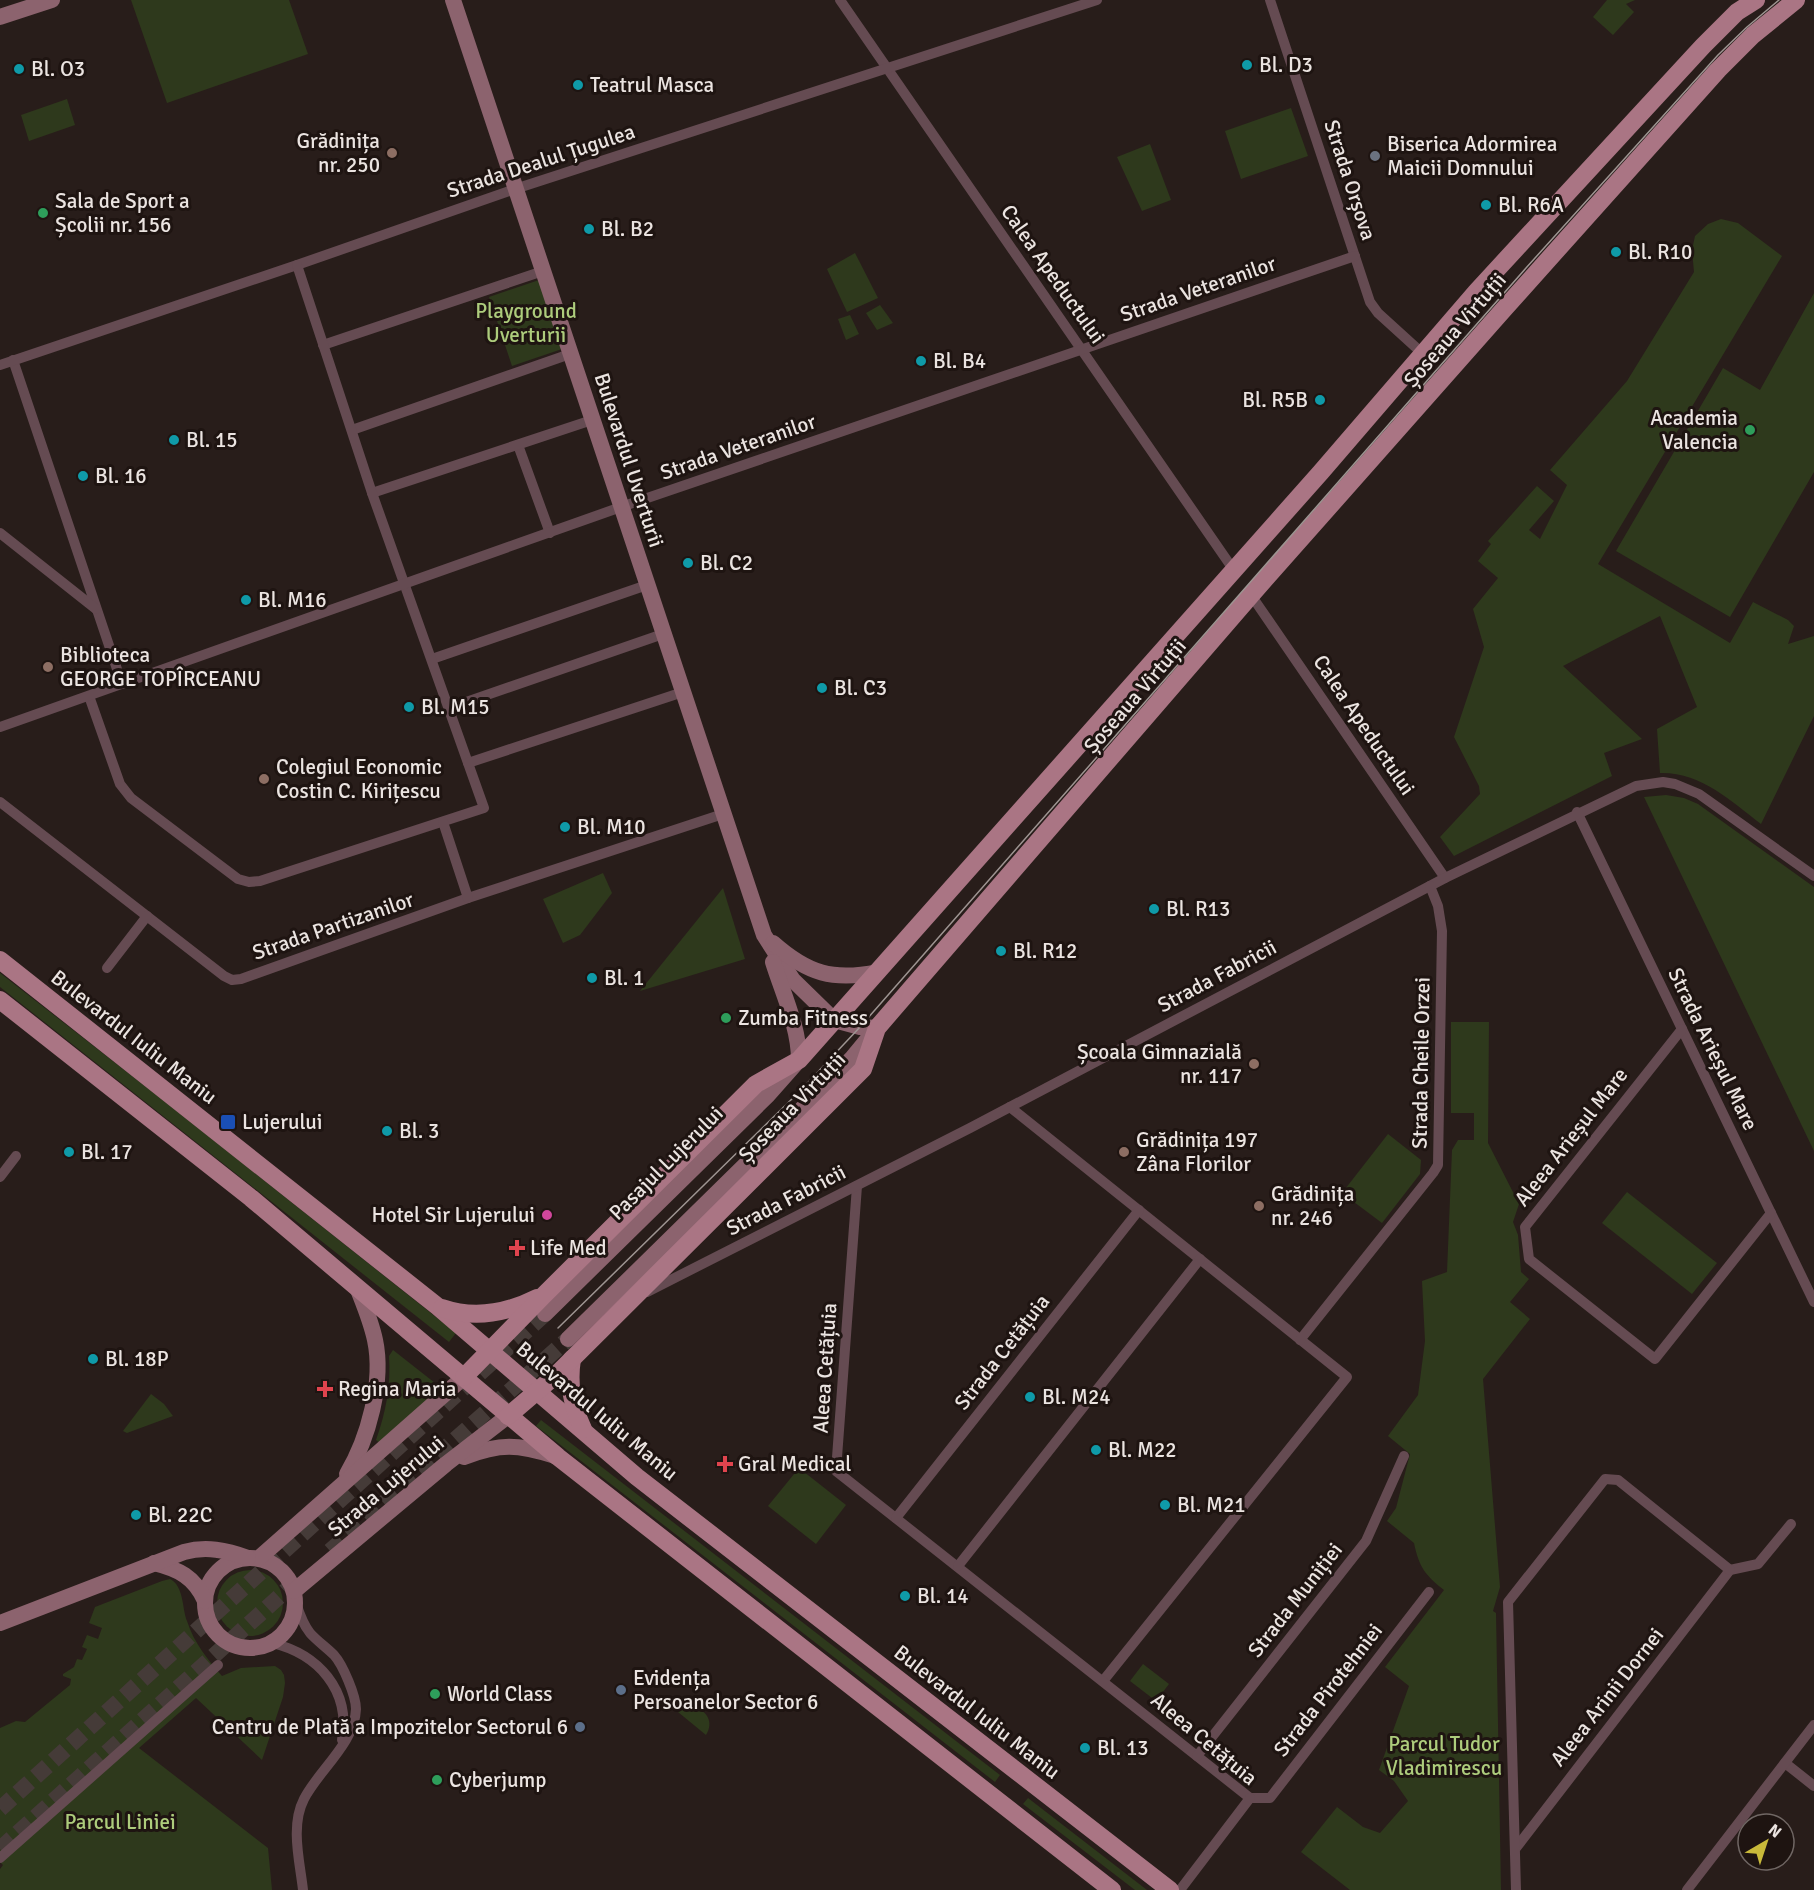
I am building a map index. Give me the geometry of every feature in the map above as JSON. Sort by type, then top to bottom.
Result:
[{"type":"main road","points":[[0,17],[52,0]]},
{"type":"main road","name":"Bulevardul Uverturii","points":[[453,0],[764,935],[793,980],[834,1020],[860,1027],[877,1028]]},
{"type":"main road","name":"Șoseaua Virtuții","points":[[464,1377],[544,1294],[756,1084],[799,1060],[1321,472],[1482,285],[1703,46],[1737,12],[1756,0]]},
{"type":"main road","name":"Șoseaua Virtuții","points":[[508,1416],[573,1359],[863,1069],[877,1028],[1251,595],[1718,70],[1753,35],[1796,0]]},
{"type":"main road","points":[[764,935],[798,963],[820,973],[843,976],[878,972]]},
{"type":"main road","points":[[764,935],[795,1029],[799,1060]]},
{"type":"main road","name":"Bulevardul Iuliu Maniu","points":[[0,960],[437,1306],[637,1477],[1170,1890]]},
{"type":"main road","points":[[0,1000],[251,1198],[508,1416],[1112,1890]]},
{"type":"main road","points":[[568,1339],[792,1119],[852,1058],[877,1028]]},
{"type":"main road","name":"Pasajul Lujerului","points":[[545,1314],[768,1095],[799,1060]]},
{"type":"main road","points":[[339,1488],[366,1436],[376,1381],[376,1342],[369,1314],[357,1287]]},
{"type":"main road","points":[[437,1306],[462,1314],[477,1314],[508,1309],[544,1294]]},
{"type":"main road","points":[[573,1359],[570,1378],[571,1395],[585,1433]]},
{"type":"main road","name":"Strada Lujerului","points":[[253,1558],[339,1488],[464,1377]]},
{"type":"main road","name":"Strada Lujerului","points":[[295,1596],[446,1464],[508,1416]]},
{"type":"main road","points":[[446,1464],[502,1446],[519,1446],[558,1456]]},
{"type":"main road","points":[[0,1623],[154,1563],[184,1552],[207,1549],[220,1550],[271,1563],[281,1570],[289,1580],[295,1596],[292,1620],[288,1629],[272,1643],[261,1647],[237,1647],[226,1642],[210,1624],[200,1589],[186,1574],[154,1563]]},
{"type":"main road","points":[[205,1601],[207,1588],[213,1576],[223,1567],[235,1560],[253,1558]]},
{"type":"street","name":"Calea Apeductului","points":[[840,0],[1233,569]]},
{"type":"street","name":"Strada Orșova","points":[[1270,0],[1373,308],[1422,353]]},
{"type":"street","name":"Strada Dealul Țugulea","points":[[0,365],[515,189],[1092,1]]},
{"type":"street","name":"Strada Veteranilor","points":[[0,727],[621,507],[1355,256]]},
{"type":"street","points":[[89,696],[120,784],[131,798],[238,879],[249,882],[260,881],[484,808],[372,493],[297,265]]},
{"type":"street","points":[[323,345],[543,271]]},
{"type":"street","points":[[352,430],[570,354]]},
{"type":"street","points":[[13,360],[122,684]]},
{"type":"street","points":[[372,493],[592,420]]},
{"type":"street","points":[[518,444],[550,533]]},
{"type":"street","points":[[0,533],[97,609]]},
{"type":"street","points":[[432,658],[647,585]]},
{"type":"street","name":"Calea Apeductului","points":[[1251,595],[1445,878]]},
{"type":"street","points":[[449,708],[663,634]]},
{"type":"street","points":[[468,763],[683,692]]},
{"type":"street","name":"Strada Fabricii","points":[[633,1299],[1010,1107],[1445,878],[1636,786],[1663,782],[1675,784],[1708,800],[1814,876]]},
{"type":"street","name":"Strada Partizanilor","points":[[0,802],[232,980],[252,975],[468,898],[723,814]]},
{"type":"street","name":"Strada Arieșul Mare","points":[[1577,813],[1814,1302]]},
{"type":"street","points":[[443,822],[468,898]]},
{"type":"street","name":"Strada Cheile Orzei","points":[[1300,1340],[1438,1165],[1442,931],[1438,906],[1430,886]]},
{"type":"street","points":[[107,968],[147,916]]},
{"type":"street","name":"Aleea Arieșul Mare","points":[[1682,1029],[1525,1227],[1529,1259],[1655,1359],[1771,1213]]},
{"type":"street","points":[[1010,1107],[1347,1377],[1103,1681]]},
{"type":"street","points":[[0,1177],[16,1156]]},
{"type":"street","name":"Aleea Cetățuia","points":[[857,1186],[837,1471],[1250,1798],[1180,1890]]},
{"type":"street","name":"Strada Cetățuia","points":[[896,1518],[1139,1210]]},
{"type":"street","points":[[958,1566],[1200,1259]]},
{"type":"street","name":"Strada Muniției","points":[[1197,1756],[1366,1541],[1404,1456]]},
{"type":"street","points":[[1516,1890],[1508,1602],[1605,1479],[1618,1480],[1730,1570],[1758,1564],[1791,1524]]},
{"type":"street","name":"Aleea Arinii Dornei","points":[[1516,1848],[1730,1570]]},
{"type":"street","name":"Strada Pirotehniei","points":[[1250,1798],[1270,1798],[1429,1592]]},
{"type":"street","points":[[295,1596],[304,1625],[310,1634],[335,1656],[355,1698],[355,1719],[340,1749],[304,1799],[300,1809],[297,1826],[303,1890]]},
{"type":"street","points":[[272,1643],[297,1650],[306,1656],[318,1665],[334,1686],[340,1701],[343,1723],[340,1749]]},
{"type":"street","points":[[0,1858],[218,1665]]},
{"type":"street","points":[[1687,1890],[1814,1725]]},
{"type":"street","points":[[1785,1763],[1814,1786]]},
{"type":"green space","points":[[131,0],[289,0],[308,54],[167,103]]},
{"type":"green space","points":[[1607,0],[1635,0],[1626,4],[1634,12],[1613,35],[1593,17]]},
{"type":"green space","points":[[67,99],[75,125],[29,141],[21,115]]},
{"type":"green space","points":[[1291,108],[1308,156],[1241,179],[1225,131]]},
{"type":"green space","points":[[1150,144],[1171,200],[1142,211],[1117,157]]},
{"type":"green space","points":[[1721,219],[1738,223],[1782,256],[1598,564],[1730,643],[1753,602],[1788,620],[1794,626],[1788,644],[1814,636],[1814,716],[1761,824],[1727,797],[1702,783],[1689,777],[1660,773],[1657,729],[1697,707],[1660,616],[1563,666],[1642,739],[1604,753],[1612,776],[1454,856],[1440,837],[1480,794],[1479,786],[1454,737],[1484,647],[1473,609],[1498,578],[1478,561],[1491,544],[1488,541],[1537,486],[1554,501],[1529,530],[1540,539],[1567,485],[1550,470],[1627,381],[1694,272],[1692,250],[1695,236],[1708,224]]},
{"type":"green space","points":[[855,253],[878,298],[847,312],[827,269]]},
{"type":"green space","name":"Playground Uverturii","points":[[539,280],[562,349],[512,366],[489,297]]},
{"type":"green space","name":"Academia Valencia","points":[[1814,293],[1814,472],[1730,617],[1616,551],[1723,368],[1760,390]]},
{"type":"green space","points":[[880,305],[893,323],[877,330],[866,313]]},
{"type":"green space","points":[[850,315],[859,334],[846,340],[838,319]]},
{"type":"green space","points":[[1666,795],[1684,798],[1698,804],[1814,887],[1814,1151],[1644,797]]},
{"type":"green space","points":[[603,873],[612,893],[580,935],[563,943],[543,899]]},
{"type":"green space","points":[[723,888],[745,959],[640,991]]},
{"type":"green space","points":[[0,973],[456,1333],[449,1342],[0,987]]},
{"type":"green space","name":"Parcul Tudor Vladimirescu","points":[[1451,1022],[1489,1022],[1488,1143],[1519,1204],[1513,1222],[1518,1235],[1521,1272],[1529,1279],[1510,1302],[1530,1319],[1483,1379],[1500,1587],[1493,1611],[1496,1613],[1501,1890],[1350,1890],[1301,1852],[1337,1807],[1363,1827],[1380,1833],[1408,1801],[1394,1781],[1379,1770],[1409,1686],[1385,1667],[1444,1590],[1424,1570],[1414,1543],[1387,1521],[1396,1508],[1410,1454],[1388,1436],[1418,1395],[1425,1341],[1422,1281],[1447,1272],[1452,1150],[1458,1140],[1474,1140],[1474,1113],[1451,1113]]},
{"type":"green space","points":[[1388,1134],[1421,1160],[1420,1174],[1382,1223],[1342,1193]]},
{"type":"green space","points":[[1627,1192],[1717,1263],[1692,1294],[1602,1223]]},
{"type":"green space","points":[[393,1350],[435,1383],[435,1390],[430,1399],[381,1444],[376,1440],[387,1398],[389,1356]]},
{"type":"green space","points":[[151,1394],[164,1404],[173,1416],[127,1433],[123,1431]]},
{"type":"green space","points":[[541,1420],[1000,1775],[995,1782],[536,1426]]},
{"type":"green space","points":[[799,1468],[846,1505],[816,1544],[768,1506]]},
{"type":"green space","points":[[250,1570],[263,1573],[273,1580],[280,1590],[283,1603],[280,1616],[273,1626],[263,1633],[250,1636],[237,1633],[227,1626],[220,1616],[217,1603],[220,1590],[227,1580],[237,1573]]},
{"type":"green space","name":"Parcul Liniei","points":[[170,1579],[175,1582],[180,1592],[185,1616],[193,1637],[222,1676],[241,1668],[275,1666],[284,1675],[283,1697],[262,1760],[196,1698],[139,1748],[268,1848],[272,1890],[0,1890],[0,1869],[3,1865],[0,1862],[0,1728],[16,1721],[25,1722],[70,1685],[71,1679],[63,1674],[74,1667],[77,1659],[82,1660],[87,1649],[82,1647],[87,1635],[98,1639],[102,1628],[89,1623],[95,1607]]},
{"type":"green space","points":[[1143,1664],[1169,1684],[1156,1701],[1130,1681]]},
{"type":"green space","points":[[693,1707],[708,1717],[709,1726],[706,1735],[678,1712]]},
{"type":"green space","points":[[1028,1798],[1147,1890],[1135,1890],[1023,1804]]},
{"type":"tunnel","points":[[0,1809],[545,1314]]},
{"type":"tunnel","points":[[330,1551],[568,1339]]},
{"type":"tunnel","points":[[0,1849],[302,1576]]},
{"type":"tram line","points":[[558,1328],[799,1092],[860,1027],[1526,268],[1718,55],[1779,0]]},
{"type":"place","name":"Bl. D3","points":[[1247,65]]},
{"type":"place","name":"Bl. O3","points":[[19,69]]},
{"type":"place","name":"Teatrul Masca","points":[[578,85]]},
{"type":"place","name":"Grădinița nr. 250","points":[[392,153]]},
{"type":"place","name":"Biserica Adormirea Maicii Domnului","points":[[1375,156]]},
{"type":"place","name":"Bl. R6A","points":[[1486,205]]},
{"type":"place","name":"Sala de Sport a Școlii nr. 156","points":[[43,213]]},
{"type":"place","name":"Bl. B2","points":[[589,229]]},
{"type":"place","name":"Bl. R10","points":[[1616,252]]},
{"type":"place","name":"Bl. B4","points":[[921,361]]},
{"type":"place","name":"Bl. R5B","points":[[1320,400]]},
{"type":"place","name":"Academia Valencia","points":[[1750,430]]},
{"type":"place","name":"Bl. 15","points":[[174,440]]},
{"type":"place","name":"Bl. 16","points":[[83,476]]},
{"type":"place","name":"Bl. C2","points":[[688,563]]},
{"type":"place","name":"Bl. M16","points":[[246,600]]},
{"type":"place","name":"Biblioteca GEORGE TOPÎRCEANU","points":[[48,667]]},
{"type":"place","name":"Bl. C3","points":[[822,688]]},
{"type":"place","name":"Bl. M15","points":[[409,707]]},
{"type":"place","name":"Colegiul Economic Costin C. Kirițescu","points":[[264,779]]},
{"type":"place","name":"Bl. M10","points":[[565,827]]},
{"type":"place","name":"Bl. R13","points":[[1154,909]]},
{"type":"place","name":"Bl. R12","points":[[1001,951]]},
{"type":"place","name":"Bl. 1","points":[[592,978]]},
{"type":"place","name":"Zumba Fitness","points":[[726,1018]]},
{"type":"place","name":"Școala Gimnazială nr. 117","points":[[1254,1064]]},
{"type":"place","name":"Lujerului","points":[[228,1122]]},
{"type":"place","name":"Bl. 3","points":[[387,1131]]},
{"type":"place","name":"Bl. 17","points":[[69,1152]]},
{"type":"place","name":"Grădinița 197 Zâna Florilor","points":[[1124,1152]]},
{"type":"place","name":"Grădinița nr. 246","points":[[1259,1206]]},
{"type":"place","name":"Hotel Sir Lujerului","points":[[547,1215]]},
{"type":"place","name":"Life Med","points":[[517,1248]]},
{"type":"place","name":"Bl. 18P","points":[[93,1359]]},
{"type":"place","name":"Regina Maria","points":[[325,1389]]},
{"type":"place","name":"Bl. M24","points":[[1030,1397]]},
{"type":"place","name":"Bl. M22","points":[[1096,1450]]},
{"type":"place","name":"Gral Medical","points":[[725,1464]]},
{"type":"place","name":"Bl. M21","points":[[1165,1505]]},
{"type":"place","name":"Bl. 22C","points":[[136,1515]]},
{"type":"place","name":"Bl. 14","points":[[905,1596]]},
{"type":"place","name":"Evidența Persoanelor Sector 6","points":[[621,1690]]},
{"type":"place","name":"World Class","points":[[435,1694]]},
{"type":"place","name":"Centru de Plată a Impozitelor Sectorul 6","points":[[580,1727]]},
{"type":"place","name":"Bl. 13","points":[[1085,1748]]},
{"type":"place","name":"Cyberjump","points":[[437,1780]]}]
